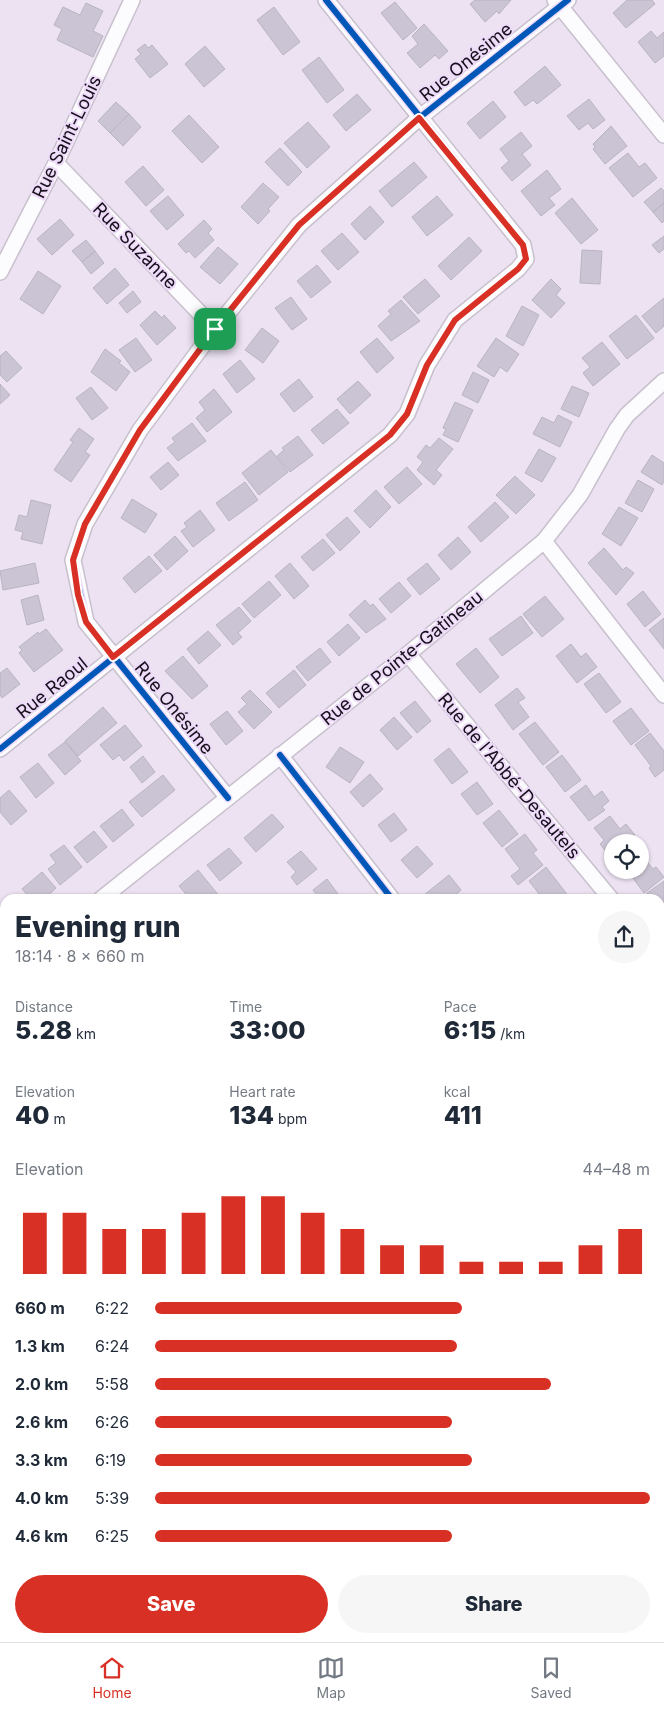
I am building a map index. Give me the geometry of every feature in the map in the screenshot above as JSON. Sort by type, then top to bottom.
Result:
[{"type":"street","name":"Rue Saint-Louis","points":[[0,272],[56,163],[132,0]]},
{"type":"street","points":[[326,0],[419,118]]},
{"type":"street","points":[[561,2],[664,135]]},
{"type":"street","name":"Rue Onésime","points":[[228,798],[86,622],[73,560],[85,524],[140,430],[215,329],[299,225],[419,118],[561,2]]},
{"type":"street","name":"Rue Raoul","points":[[0,749],[390,435],[407,414],[427,365],[455,320],[518,269],[526,259],[523,245],[419,118]]},
{"type":"street","name":"Rue Suzanne","points":[[56,163],[215,329]]},
{"type":"street","name":"Rue de Pointe-Gatineau","points":[[107,894],[408,654],[544,541],[580,495],[617,429],[627,415],[664,381]]},
{"type":"street","points":[[544,541],[664,695]]},
{"type":"street","name":"Rue de l'Abbé-Desautels","points":[[408,654],[607,894]]},
{"type":"street","points":[[280,755],[388,894]]},
{"type":"building","points":[[475,0],[511,0],[499,14],[497,11],[485,22],[470,4]]},
{"type":"building","points":[[627,0],[652,0],[655,4],[626,28],[613,13]]},
{"type":"building","points":[[395,2],[417,28],[403,40],[381,13]]},
{"type":"building","points":[[86,3],[103,11],[93,31],[103,36],[93,57],[57,40],[62,29],[54,25],[63,7],[80,15]]},
{"type":"building","points":[[274,7],[300,42],[283,55],[257,20]]},
{"type":"building","points":[[424,24],[448,51],[439,59],[435,55],[420,68],[407,53],[418,44],[412,36]]},
{"type":"building","points":[[651,31],[657,38],[664,32],[664,56],[655,63],[638,42]]},
{"type":"building","points":[[145,44],[148,48],[152,45],[168,64],[150,78],[135,59],[141,54],[137,50]]},
{"type":"building","points":[[205,46],[225,69],[204,87],[185,64]]},
{"type":"building","points":[[319,57],[344,90],[327,103],[302,70]]},
{"type":"building","points":[[545,66],[561,85],[537,104],[533,100],[525,106],[514,92]]},
{"type":"building","points":[[357,94],[371,110],[346,131],[333,115]]},
{"type":"building","points":[[589,99],[605,120],[593,129],[588,123],[579,130],[567,116]]},
{"type":"building","points":[[493,101],[506,117],[480,139],[467,123]]},
{"type":"building","points":[[116,102],[129,114],[110,133],[98,121]]},
{"type":"building","points":[[129,114],[141,127],[123,146],[110,133]]},
{"type":"building","points":[[189,115],[219,147],[202,163],[172,131]]},
{"type":"building","points":[[308,122],[330,147],[307,168],[284,143]]},
{"type":"building","points":[[611,126],[627,146],[605,164],[593,149],[595,147],[593,144]]},
{"type":"building","points":[[521,132],[532,146],[522,154],[531,165],[512,181],[501,168],[509,161],[500,149]]},
{"type":"building","points":[[280,148],[302,172],[288,186],[265,162]]},
{"type":"building","points":[[628,153],[639,167],[645,163],[657,178],[633,197],[609,168]]},
{"type":"building","points":[[414,162],[427,177],[392,207],[379,191]]},
{"type":"building","points":[[143,166],[164,190],[146,206],[125,182]]},
{"type":"building","points":[[547,170],[561,189],[549,198],[555,205],[541,216],[521,191]]},
{"type":"building","points":[[263,183],[279,197],[258,224],[241,207]]},
{"type":"building","points":[[661,188],[664,191],[664,203],[653,212],[644,202]]},
{"type":"building","points":[[168,196],[184,215],[167,230],[150,211]]},
{"type":"building","points":[[437,196],[453,215],[427,236],[412,217]]},
{"type":"building","points":[[572,198],[598,230],[581,244],[555,213]]},
{"type":"building","points":[[664,203],[664,221],[662,223],[653,212]]},
{"type":"building","points":[[370,206],[384,222],[365,240],[351,224]]},
{"type":"building","points":[[60,219],[74,235],[52,255],[37,239]]},
{"type":"building","points":[[204,220],[212,229],[208,233],[214,240],[195,258],[189,251],[186,253],[178,244]]},
{"type":"building","points":[[342,233],[359,252],[338,270],[321,251]]},
{"type":"building","points":[[664,236],[664,249],[659,253],[652,245]]},
{"type":"building","points":[[469,237],[482,251],[451,280],[438,266]]},
{"type":"building","points":[[86,240],[95,251],[82,262],[72,251]]},
{"type":"building","points":[[218,247],[238,264],[220,284],[200,267]]},
{"type":"building","points":[[582,250],[602,251],[600,284],[580,283]]},
{"type":"building","points":[[95,251],[104,263],[91,274],[82,262]]},
{"type":"building","points":[[317,265],[331,282],[311,298],[297,281]]},
{"type":"building","points":[[115,268],[129,285],[107,304],[93,288]]},
{"type":"building","points":[[38,271],[61,286],[43,314],[20,299]]},
{"type":"building","points":[[425,279],[440,296],[418,314],[403,297]]},
{"type":"building","points":[[551,279],[561,289],[556,295],[565,303],[551,318],[532,300]]},
{"type":"building","points":[[133,291],[141,302],[127,313],[119,303]]},
{"type":"building","points":[[291,297],[307,319],[292,330],[275,308]]},
{"type":"building","points":[[664,298],[664,326],[656,333],[642,316]]},
{"type":"building","points":[[401,300],[420,321],[391,341],[378,326],[391,314],[388,311]]},
{"type":"building","points":[[522,306],[539,315],[523,346],[506,336]]},
{"type":"building","points":[[155,311],[162,318],[164,315],[176,328],[157,345],[140,325]]},
{"type":"building","points":[[636,315],[654,338],[627,359],[609,336]]},
{"type":"building","points":[[262,328],[279,341],[263,363],[245,350]]},
{"type":"building","points":[[136,338],[152,360],[135,372],[119,350]]},
{"type":"building","points":[[377,338],[394,358],[377,373],[360,352]]},
{"type":"building","points":[[496,338],[519,354],[507,372],[500,367],[494,377],[477,366]]},
{"type":"building","points":[[602,342],[620,364],[593,386],[583,373],[590,367],[582,358]]},
{"type":"building","points":[[105,349],[121,361],[119,363],[130,372],[116,391],[91,372]]},
{"type":"building","points":[[6,351],[22,368],[7,382],[0,375],[0,356]]},
{"type":"building","points":[[240,360],[255,379],[237,393],[223,374]]},
{"type":"building","points":[[473,372],[489,380],[478,403],[462,395]]},
{"type":"building","points":[[299,379],[313,397],[294,412],[280,394]]},
{"type":"building","points":[[358,381],[371,395],[350,414],[337,399]]},
{"type":"building","points":[[0,384],[10,395],[0,404]]},
{"type":"building","points":[[572,386],[589,393],[579,417],[561,409]]},
{"type":"building","points":[[91,387],[108,408],[92,420],[76,398]]},
{"type":"building","points":[[214,389],[232,412],[207,432],[196,418],[205,410],[199,402]]},
{"type":"building","points":[[455,402],[473,410],[458,442],[443,435],[446,429],[443,428]]},
{"type":"building","points":[[337,409],[349,423],[323,444],[311,430]]},
{"type":"building","points":[[558,415],[572,422],[560,447],[533,434],[542,417],[554,423]]},
{"type":"building","points":[[192,423],[206,441],[178,461],[167,448],[175,442],[172,438]]},
{"type":"building","points":[[79,428],[94,439],[85,452],[90,455],[71,482],[54,470],[73,442],[70,440]]},
{"type":"building","points":[[298,436],[313,455],[290,472],[277,456],[284,450],[282,448]]},
{"type":"building","points":[[439,438],[453,449],[436,470],[442,475],[434,485],[417,470],[423,462],[417,457],[426,445],[430,448]]},
{"type":"building","points":[[539,449],[556,458],[542,482],[525,473]]},
{"type":"building","points":[[271,450],[288,472],[259,495],[242,473]]},
{"type":"building","points":[[652,455],[664,463],[664,481],[662,485],[641,472]]},
{"type":"building","points":[[168,462],[179,475],[161,490],[150,477]]},
{"type":"building","points":[[407,467],[422,484],[399,504],[384,487]]},
{"type":"building","points":[[515,476],[535,495],[516,514],[496,495]]},
{"type":"building","points":[[638,480],[654,489],[642,512],[625,503]]},
{"type":"building","points":[[245,482],[258,500],[229,521],[216,503]]},
{"type":"building","points":[[376,490],[391,507],[370,528],[354,511]]},
{"type":"building","points":[[132,499],[157,514],[145,533],[121,518]]},
{"type":"building","points":[[31,500],[51,505],[42,544],[21,539],[23,532],[15,530],[19,515],[27,517]]},
{"type":"building","points":[[495,502],[509,517],[481,542],[468,527]]},
{"type":"building","points":[[619,507],[638,518],[621,546],[602,534]]},
{"type":"building","points":[[200,510],[215,530],[193,547],[181,531],[187,527],[184,523]]},
{"type":"building","points":[[347,517],[360,532],[340,551],[326,535]]},
{"type":"building","points":[[175,536],[188,551],[167,570],[154,555]]},
{"type":"building","points":[[458,537],[471,552],[451,570],[438,555]]},
{"type":"building","points":[[323,539],[335,553],[313,571],[301,557]]},
{"type":"building","points":[[604,548],[623,570],[626,567],[634,573],[616,595],[588,563]]},
{"type":"building","points":[[149,556],[162,571],[135,593],[123,578]]},
{"type":"building","points":[[35,563],[39,583],[3,590],[0,571]]},
{"type":"building","points":[[290,563],[309,586],[294,599],[275,576]]},
{"type":"building","points":[[427,563],[440,579],[420,595],[407,579]]},
{"type":"building","points":[[269,581],[281,595],[254,618],[242,604]]},
{"type":"building","points":[[399,582],[411,596],[391,613],[379,599]]},
{"type":"building","points":[[643,591],[661,614],[645,627],[627,604]]},
{"type":"building","points":[[38,595],[44,620],[27,625],[21,600]]},
{"type":"building","points":[[545,596],[564,619],[542,637],[523,614]]},
{"type":"building","points":[[365,600],[370,606],[373,604],[386,619],[366,633],[349,615]]},
{"type":"building","points":[[239,607],[251,621],[238,633],[242,637],[233,645],[216,625]]},
{"type":"building","points":[[521,616],[533,633],[502,656],[489,639]]},
{"type":"building","points":[[664,618],[664,649],[649,630]]},
{"type":"building","points":[[348,624],[360,638],[339,656],[327,642]]},
{"type":"building","points":[[46,629],[63,650],[34,672],[19,653],[22,650],[19,647],[38,632],[39,634]]},
{"type":"building","points":[[208,631],[221,645],[199,664],[187,649]]},
{"type":"building","points":[[571,644],[581,657],[586,653],[597,667],[577,683],[556,656]]},
{"type":"building","points":[[320,648],[331,662],[308,681],[296,667]]},
{"type":"building","points":[[476,648],[499,677],[480,693],[456,664]]},
{"type":"building","points":[[183,656],[208,686],[192,699],[165,671]]},
{"type":"building","points":[[7,668],[20,684],[2,698],[0,695],[0,673]]},
{"type":"building","points":[[294,670],[306,685],[279,708],[266,693]]},
{"type":"building","points":[[599,673],[621,702],[606,713],[584,684]]},
{"type":"building","points":[[517,688],[525,698],[518,702],[529,717],[513,730],[495,705]]},
{"type":"building","points":[[250,690],[272,712],[254,729],[238,712],[247,704],[241,698]]},
{"type":"building","points":[[415,701],[431,721],[417,733],[400,713]]},
{"type":"building","points":[[103,707],[117,723],[78,756],[65,741]]},
{"type":"building","points":[[631,708],[649,731],[631,745],[613,721]]},
{"type":"building","points":[[227,711],[243,731],[226,745],[210,724]]},
{"type":"building","points":[[394,717],[412,737],[397,750],[380,730]]},
{"type":"building","points":[[535,722],[559,752],[543,765],[519,734]]},
{"type":"building","points":[[125,725],[142,746],[124,761],[119,755],[113,760],[100,745]]},
{"type":"building","points":[[650,733],[664,751],[664,770],[655,777],[649,768],[651,766],[635,745]]},
{"type":"building","points":[[65,742],[81,761],[65,775],[48,755]]},
{"type":"building","points":[[340,747],[364,762],[350,783],[326,767]]},
{"type":"building","points":[[449,748],[468,772],[452,784],[434,760]]},
{"type":"building","points":[[562,755],[581,780],[565,792],[546,767]]},
{"type":"building","points":[[143,756],[155,772],[142,783],[130,767]]},
{"type":"building","points":[[38,763],[54,783],[36,798],[20,777]]},
{"type":"building","points":[[370,774],[383,789],[363,807],[350,792]]},
{"type":"building","points":[[163,775],[175,790],[142,817],[129,802]]},
{"type":"building","points":[[477,782],[493,804],[477,815],[461,794]]},
{"type":"building","points":[[586,785],[594,797],[602,791],[609,801],[602,807],[605,810],[589,821],[570,797]]},
{"type":"building","points":[[9,790],[27,811],[11,825],[0,812],[0,798]]},
{"type":"building","points":[[122,809],[134,825],[113,842],[100,826]]},
{"type":"building","points":[[499,810],[518,834],[502,847],[483,823]]},
{"type":"building","points":[[394,813],[407,830],[391,842],[378,825]]},
{"type":"building","points":[[272,814],[284,827],[256,852],[244,838]]},
{"type":"building","points":[[610,816],[620,829],[626,824],[634,834],[604,834],[604,840],[594,828]]},
{"type":"building","points":[[94,831],[107,847],[87,863],[74,847]]},
{"type":"building","points":[[525,834],[537,850],[533,853],[543,865],[518,885],[511,876],[520,869],[505,849]]},
{"type":"building","points":[[604,840],[604,849],[600,844]]},
{"type":"building","points":[[64,845],[82,867],[60,885],[48,869],[56,863],[50,855]]},
{"type":"building","points":[[417,846],[433,864],[417,878],[401,860]]},
{"type":"building","points":[[229,848],[242,863],[220,881],[207,865]]},
{"type":"building","points":[[301,851],[317,869],[297,885],[291,877],[296,872],[287,862]]},
{"type":"building","points":[[649,864],[653,869],[656,867],[664,877],[644,893],[634,879],[649,879]]},
{"type":"building","points":[[546,867],[567,894],[539,894],[529,881]]},
{"type":"building","points":[[198,870],[218,894],[186,894],[179,886]]},
{"type":"building","points":[[42,872],[56,888],[49,894],[26,894],[22,889]]},
{"type":"building","points":[[449,875],[461,890],[457,894],[425,894]]},
{"type":"building","points":[[327,879],[338,894],[316,894],[313,890]]},
{"type":"building","points":[[664,881],[664,894],[647,893]]},
{"type":"cycle path","points":[[0,749],[390,435],[407,414],[427,365],[455,320],[518,269],[526,259],[523,245],[326,0]]},
{"type":"cycle path","points":[[228,798],[86,622],[73,560],[85,524],[140,430],[215,329],[299,225],[419,118],[568,0]]},
{"type":"cycle path","points":[[280,755],[388,894]]},
{"type":"route","points":[[419,118],[523,245],[526,259],[518,269],[455,320],[427,365],[407,414],[390,435],[113,657],[86,622],[78,595],[73,560],[85,524],[140,430],[215,329],[299,225],[419,118]]}]
